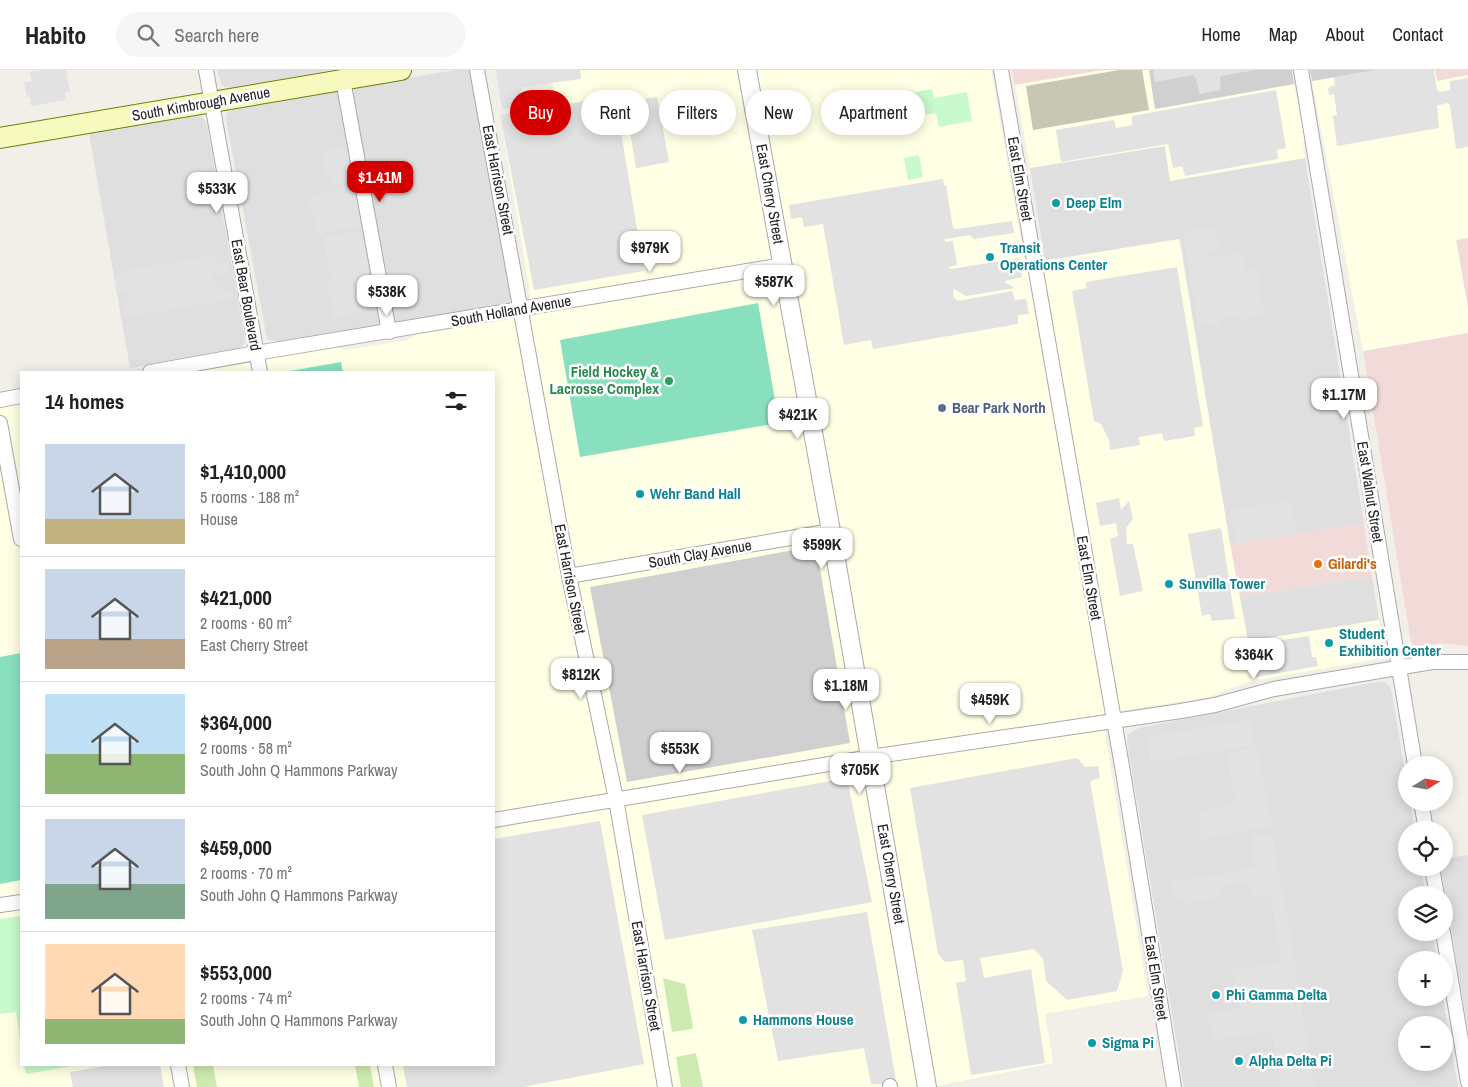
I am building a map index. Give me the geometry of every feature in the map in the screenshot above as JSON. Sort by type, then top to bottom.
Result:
[{"type":"main road","name":"South Kimbrough Avenue","points":[[0,138],[401,70]]},
{"type":"street","name":"East Bear Boulevard","points":[[206,70],[260,371]]},
{"type":"street","name":"East Harrison Street","points":[[478,70],[569,576],[616,800],[665,1087]]},
{"type":"street","name":"East Cherry Street","points":[[747,70],[832,531],[927,1087]]},
{"type":"street","name":"East Elm Street","points":[[1001,70],[1114,722],[1174,1087]]},
{"type":"street","name":"East Walnut Street","points":[[1301,70],[1414,756]]},
{"type":"street","points":[[343,80],[389,332]]},
{"type":"street","name":"South Holland Avenue","points":[[156,371],[783,265]]},
{"type":"street","points":[[0,400],[20,396]]},
{"type":"street","points":[[0,423],[20,533]]},
{"type":"street","name":"South Clay Avenue","points":[[569,576],[832,531]]},
{"type":"street","points":[[495,820],[870,757],[1114,722],[1215,705],[1274,689],[1432,662],[1468,662]]},
{"type":"street","points":[[0,905],[20,902]]},
{"type":"street","points":[[1444,941],[1468,1082]]},
{"type":"street","points":[[178,1066],[182,1087]]},
{"type":"street","points":[[385,1066],[389,1087]]},
{"type":"shaded area","points":[[66,70],[70,92],[65,93],[66,100],[31,106],[30,97],[27,97],[24,83],[32,81],[30,72]]},
{"type":"shaded area","points":[[217,70],[332,70],[230,88],[224,87],[221,84]]},
{"type":"shaded area","points":[[455,70],[470,70],[472,74],[511,297],[509,302],[505,305],[279,342],[267,339],[226,119],[227,113],[237,107]]},
{"type":"shaded area","points":[[496,70],[580,70],[581,79],[521,87],[521,90],[510,90],[510,108],[502,109]]},
{"type":"shaded area","points":[[551,70],[991,70],[1025,264],[1179,239],[1248,641],[1379,620],[1383,642],[1381,653],[1374,660],[1245,683],[1209,697],[1102,714],[1148,996],[1045,1014],[1053,1063],[931,1087],[0,1087],[0,405],[20,401],[20,1066],[495,1066],[495,371],[193,371],[334,347],[345,350],[407,340],[419,333],[508,317],[534,316],[500,115],[510,113],[510,135],[571,135],[571,90],[554,90]]},
{"type":"shaded area","points":[[1012,70],[1103,70],[1015,85]]},
{"type":"shaded area","points":[[1103,70],[1149,70],[1156,109],[1294,84],[1305,139],[1303,144],[1305,158],[1170,181],[1165,146],[1030,168],[1015,85]]},
{"type":"shaded area","points":[[1119,70],[1142,70],[1149,110],[1033,130],[1026,86]]},
{"type":"shaded area","points":[[1149,70],[1292,70],[1294,84],[1155,109]]},
{"type":"shaded area","points":[[1153,70],[1256,70],[1221,76],[1221,90],[1199,94],[1194,75],[1155,82]]},
{"type":"shaded area","points":[[1310,70],[1377,70],[1312,81]]},
{"type":"shaded area","points":[[1377,70],[1435,70],[1437,81],[1468,75],[1468,238],[1456,240],[1468,308],[1468,333],[1363,351],[1312,81]]},
{"type":"shaded area","points":[[1377,70],[1434,70],[1437,90],[1440,92],[1450,90],[1450,81],[1468,78],[1468,147],[1456,149],[1450,105],[1447,103],[1437,106],[1439,128],[1337,146],[1333,116],[1337,115],[1334,94],[1329,95],[1328,88],[1335,85],[1334,77]]},
{"type":"shaded area","points":[[1435,70],[1468,70],[1468,75],[1437,81]]},
{"type":"shaded area","points":[[1276,90],[1286,148],[1277,150],[1278,159],[1185,176],[1182,166],[1173,168],[1168,144],[1061,162],[1056,130],[1114,120],[1116,128],[1132,125],[1132,116]]},
{"type":"shaded area","points":[[657,97],[659,135],[664,135],[669,162],[636,168],[630,135],[649,135],[649,98]]},
{"type":"shaded area","points":[[581,102],[581,135],[621,135],[644,271],[534,290],[500,115],[510,113],[510,135],[571,135],[571,103]]},
{"type":"shaded area","points":[[198,115],[202,116],[207,125],[245,339],[244,344],[235,350],[130,368],[89,133]]},
{"type":"shaded area","points":[[349,144],[355,181],[333,185],[331,179],[326,179],[322,154]]},
{"type":"shaded area","points":[[1165,146],[1170,181],[1305,158],[1364,524],[1230,544],[1180,239],[1045,261],[1030,168]]},
{"type":"shaded area","points":[[943,179],[944,185],[946,185],[953,228],[1012,221],[1014,233],[974,239],[970,235],[945,239],[945,242],[953,241],[957,265],[949,268],[1019,258],[1022,277],[1005,281],[1015,288],[966,296],[954,289],[954,298],[958,301],[1012,291],[1015,300],[1026,299],[1029,314],[1018,315],[1018,324],[873,349],[871,340],[844,345],[823,224],[804,227],[802,217],[791,219],[789,205]]},
{"type":"shaded area","points":[[357,187],[363,226],[316,235],[309,196]]},
{"type":"shaded area","points":[[1204,227],[1206,231],[1215,229],[1219,249],[1209,251],[1210,258],[1243,252],[1246,269],[1256,267],[1264,315],[1240,320],[1238,316],[1220,319],[1220,324],[1206,327],[1206,324],[1203,322],[1197,323],[1183,234],[1189,233],[1190,229]]},
{"type":"shaded area","points":[[366,230],[380,308],[334,318],[327,280],[331,279],[323,237]]},
{"type":"shaded area","points":[[1468,238],[1468,308],[1456,240]]},
{"type":"shaded area","points":[[216,255],[213,265],[227,262],[229,272],[211,276],[223,292],[232,290],[233,299],[121,318],[120,310],[127,309],[123,303],[131,298],[124,290],[117,295],[115,282],[121,271]]},
{"type":"shaded area","points":[[1177,267],[1203,426],[1194,428],[1195,436],[1164,441],[1162,433],[1139,437],[1140,445],[1110,450],[1109,440],[1101,424],[1094,421],[1072,291],[1087,288],[1086,282]]},
{"type":"shaded area","points":[[1468,333],[1468,646],[1440,643],[1419,647],[1412,644],[1410,636],[1363,351]]},
{"type":"shaded area","points":[[1119,498],[1121,510],[1129,501],[1133,519],[1126,528],[1127,544],[1133,544],[1143,591],[1120,596],[1110,539],[1118,536],[1116,523],[1100,526],[1096,503]]},
{"type":"shaded area","points":[[1292,500],[1297,532],[1236,542],[1230,510]]},
{"type":"shaded area","points":[[1364,524],[1372,576],[1240,597],[1230,544]]},
{"type":"shaded area","points":[[1221,528],[1235,619],[1212,621],[1210,614],[1202,616],[1188,534]]},
{"type":"shaded area","points":[[816,546],[850,743],[627,782],[590,587]]},
{"type":"shaded area","points":[[1372,576],[1379,620],[1248,642],[1240,597]]},
{"type":"shaded area","points":[[1309,636],[1312,657],[1316,657],[1318,666],[1256,677],[1251,645]]},
{"type":"shaded area","points":[[1376,682],[1385,682],[1390,687],[1402,756],[1398,756],[1398,811],[1411,811],[1413,821],[1398,821],[1398,876],[1422,876],[1424,886],[1398,886],[1398,941],[1433,941],[1435,951],[1398,951],[1398,1006],[1444,1006],[1446,1016],[1398,1016],[1398,1071],[1453,1071],[1453,1057],[1458,1087],[1184,1087],[1127,741],[1128,734],[1139,728]]},
{"type":"shaded area","points":[[1251,719],[1255,745],[1151,762],[1147,737]]},
{"type":"shaded area","points":[[1258,747],[1272,827],[1202,839],[1198,811],[1235,804],[1227,753]]},
{"type":"shaded area","points":[[1077,758],[1085,767],[1098,766],[1100,778],[1090,781],[1123,971],[1117,991],[1067,1000],[1046,981],[1043,959],[1034,949],[980,958],[984,978],[1031,969],[1045,1063],[971,1075],[956,983],[966,981],[963,960],[945,962],[938,954],[910,788]]},
{"type":"shaded area","points":[[847,778],[872,902],[665,940],[642,815]]},
{"type":"shaded area","points":[[600,821],[644,1064],[523,1087],[407,1087],[403,1066],[495,1066],[495,839]]},
{"type":"shaded area","points":[[1272,833],[1295,958],[1282,961],[1270,895],[1252,898],[1249,882],[1220,887],[1221,898],[1185,904],[1175,896],[1169,885],[1172,882],[1254,868],[1251,845],[1253,845],[1252,836]]},
{"type":"shaded area","points":[[1468,855],[1468,1029],[1453,940],[1453,886],[1444,886],[1442,876],[1453,876],[1453,858]]},
{"type":"shaded area","points":[[867,912],[897,1087],[882,1087],[881,1084],[871,1084],[864,1048],[778,1061],[752,930]]},
{"type":"shaded area","points":[[1294,960],[1300,997],[1239,1007],[1232,970]]},
{"type":"shaded area","points":[[1300,998],[1315,1087],[1281,1087],[1272,1031],[1221,1039],[1212,1038],[1207,1014]]},
{"type":"shaded area","points":[[105,1066],[160,1066],[164,1087],[73,1087],[70,1072]]},
{"type":"green space","points":[[932,89],[934,98],[967,92],[972,121],[939,127],[936,113],[925,115],[925,90]]},
{"type":"green space","points":[[919,155],[923,177],[908,180],[904,158]]},
{"type":"green space","name":"Field Hockey & Lacrosse Complex","points":[[758,303],[779,423],[580,457],[560,340]]},
{"type":"green space","points":[[341,362],[343,371],[290,371]]},
{"type":"green space","points":[[20,653],[20,880],[0,884],[0,657]]},
{"type":"green space","points":[[20,916],[20,1038],[16,1012],[0,1014],[0,919]]},
{"type":"green space","points":[[663,978],[685,984],[692,1029],[672,1032]]},
{"type":"green space","points":[[696,1053],[703,1087],[681,1087],[676,1057]]},
{"type":"green space","points":[[24,1066],[71,1066],[26,1074]]},
{"type":"green space","points":[[193,1066],[213,1066],[217,1087],[197,1087]]},
{"type":"green space","points":[[355,1066],[370,1066],[374,1087],[359,1087]]},
{"type":"place","name":"Deep Elm","points":[[1056,203]]},
{"type":"place","name":"Transit Operations Center","points":[[990,257]]},
{"type":"place","name":"Field Hockey & Lacrosse Complex","points":[[669,381]]},
{"type":"place","name":"Bear Park North","points":[[942,408]]},
{"type":"place","name":"Wehr Band Hall","points":[[640,494]]},
{"type":"place","name":"Gilardi's","points":[[1318,564]]},
{"type":"place","name":"Sunvilla Tower","points":[[1169,584]]},
{"type":"place","name":"Student Exhibition Center","points":[[1329,643]]},
{"type":"place","name":"Phi Gamma Delta","points":[[1216,995]]},
{"type":"place","name":"Hammons House","points":[[743,1020]]},
{"type":"place","name":"Sigma Pi","points":[[1092,1043]]},
{"type":"place","name":"Alpha Delta Pi","points":[[1239,1061]]}]
